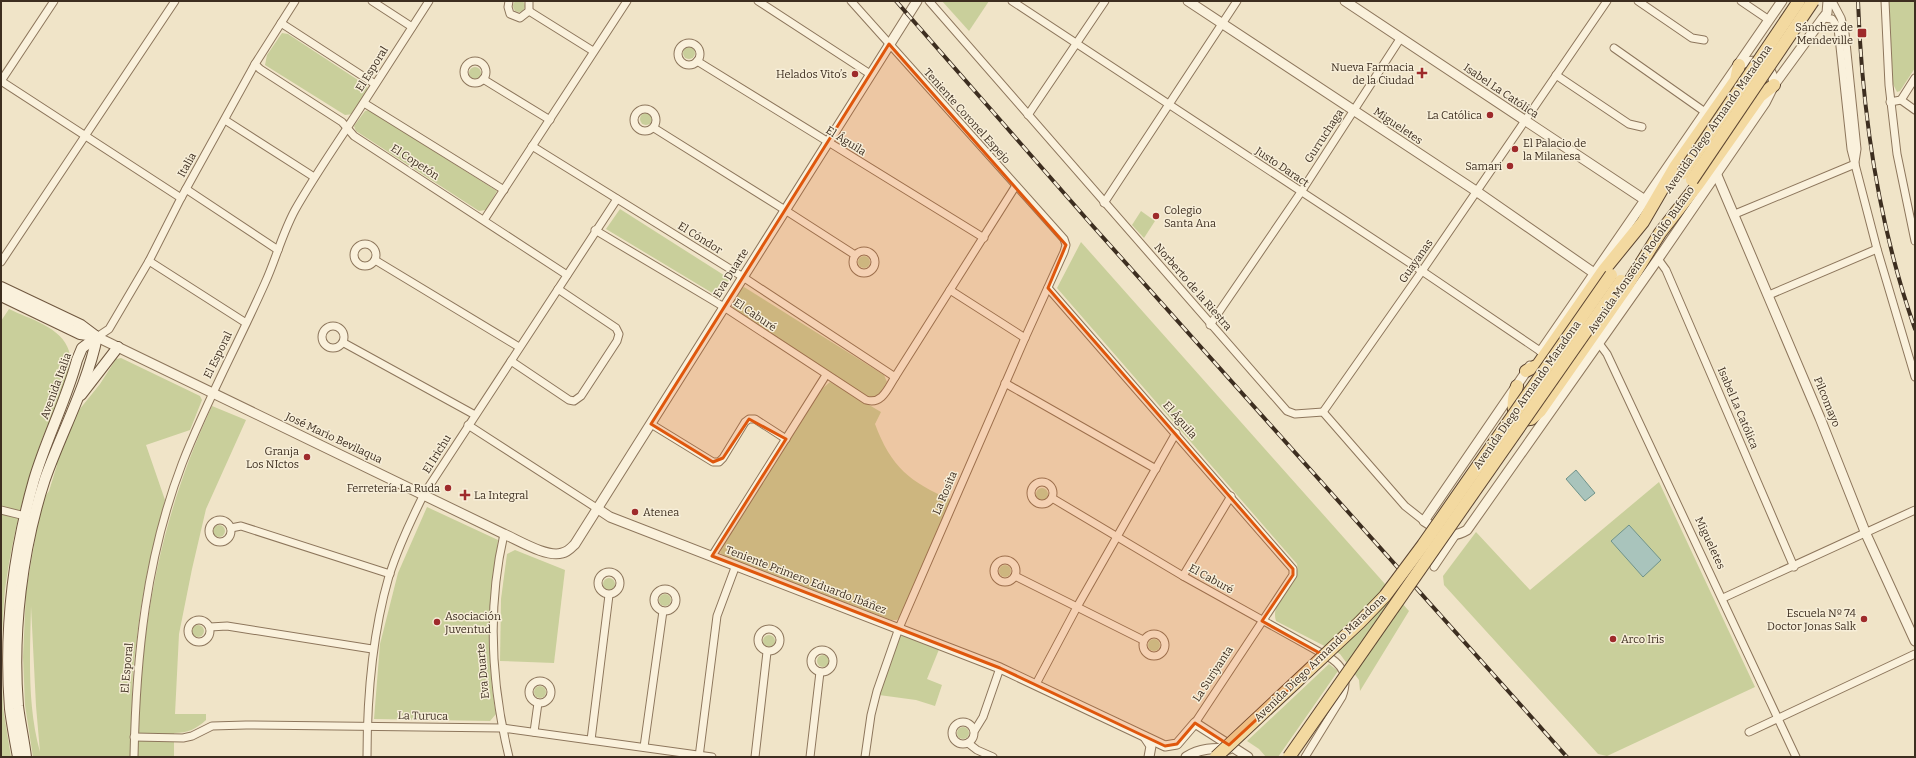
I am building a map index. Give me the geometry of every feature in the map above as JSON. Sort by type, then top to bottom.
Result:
[{"type":"main road","name":"Avenida Diego Armando Maradona","points":[[1216,757],[1360,622],[1385,596],[1616,278],[1660,233],[1687,176],[1799,1]]},
{"type":"main road","name":"Avenida Diego Armando Maradona","points":[[1289,757],[1616,278],[1644,222],[1687,176],[1813,1]]},
{"type":"main road","points":[[1526,371],[1538,365],[1604,270],[1644,222],[1676,168],[1736,80],[1739,65]]},
{"type":"main road","points":[[1517,386],[1513,404],[1514,412],[1517,417],[1522,419],[1531,419],[1540,411],[1627,286],[1660,233],[1698,184],[1760,96],[1774,85]]},
{"type":"main road","name":"José Mario Bevilaqua","points":[[1,288],[81,325],[97,337]]},
{"type":"main road","name":"José Mario Bevilaqua","points":[[1,296],[80,334],[97,337]]},
{"type":"main road","name":"Avenida Italia","points":[[26,757],[18,706],[16,658],[20,598],[26,557],[45,480],[58,443],[92,363],[97,337]]},
{"type":"main road","name":"Avenida Italia","points":[[18,757],[10,710],[8,657],[12,591],[17,555],[25,516],[35,479],[77,360],[82,348],[97,337]]},
{"type":"main road","points":[[76,401],[118,347]]},
{"type":"street","points":[[54,1],[1,81],[85,134],[181,198]]},
{"type":"street","points":[[1,262],[175,1]]},
{"type":"street","name":"Italia","points":[[97,337],[109,329],[149,261],[181,198],[255,64],[295,1]]},
{"type":"street","points":[[372,1],[412,27]]},
{"type":"street","name":"El Esporal","points":[[134,757],[137,671],[144,612],[152,569],[179,473],[212,393],[265,283],[293,213],[314,177],[364,103],[429,1]]},
{"type":"street","points":[[509,1],[508,10],[513,16],[520,18],[529,11]]},
{"type":"street","points":[[529,1],[529,11]]},
{"type":"street","points":[[484,220],[627,1]]},
{"type":"street","points":[[758,1],[870,74]]},
{"type":"street","name":"Teniente Coronel Espejo","points":[[851,1],[1064,239],[1066,245]]},
{"type":"street","name":"Eva Duarte","points":[[562,553],[575,544],[598,509],[888,44],[917,1]]},
{"type":"street","name":"Norberto de la Riestra","points":[[929,1],[1210,325],[1287,411],[1295,414],[1323,412]]},
{"type":"street","name":"Justo Daract","points":[[1012,1],[1422,271],[1540,351]]},
{"type":"street","points":[[1028,115],[1077,45],[1105,1]]},
{"type":"street","name":"Migueletes","points":[[1188,1],[1476,191],[1594,273]]},
{"type":"street","points":[[1104,203],[1237,1]]},
{"type":"street","name":"Isabel La Católica","points":[[1345,1],[1644,200]]},
{"type":"street","name":"Guayanas","points":[[1323,412],[1525,122],[1607,1]]},
{"type":"street","points":[[1638,1],[1692,38],[1704,40]]},
{"type":"street","points":[[1741,1],[1769,20]]},
{"type":"street","points":[[1424,521],[1782,1]]},
{"type":"street","name":"Avenida Monseñor Rodolfo Bufano","points":[[1455,536],[1467,530],[1598,342],[1658,259],[1716,172],[1765,103],[1774,85],[1823,18],[1826,13],[1828,1]]},
{"type":"street","points":[[1832,1],[1841,18],[1845,33],[1858,149],[1855,164]]},
{"type":"street","points":[[1885,1],[1890,102],[1898,161],[1915,241]]},
{"type":"street","points":[[529,11],[593,51]]},
{"type":"street","points":[[1823,18],[1832,19],[1838,28],[1851,149],[1877,249],[1915,377]]},
{"type":"street","points":[[281,23],[375,84]]},
{"type":"street","name":"Gurruchaga","points":[[1210,325],[1354,111],[1400,38]]},
{"type":"street","points":[[1614,48],[1705,112]]},
{"type":"street","points":[[1739,65],[1747,61],[1755,60],[1763,63],[1771,73],[1774,85]]},
{"type":"street","name":"El Águila","points":[[697,61],[984,238]]},
{"type":"street","name":"El Copetón","points":[[255,64],[260,69],[342,122],[354,136],[567,275]]},
{"type":"street","points":[[1556,75],[1629,124],[1642,127]]},
{"type":"street","points":[[1901,100],[1915,78]]},
{"type":"street","points":[[483,80],[550,120]]},
{"type":"street","points":[[1890,102],[1901,100],[1915,110]]},
{"type":"street","points":[[364,103],[504,190]]},
{"type":"street","points":[[225,120],[314,177]]},
{"type":"street","points":[[654,128],[855,255]]},
{"type":"street","name":"El Cóndor","points":[[532,146],[743,278],[895,377]]},
{"type":"street","points":[[1735,214],[1855,164]]},
{"type":"street","name":"Pilcomayo","points":[[1716,172],[1820,418],[1866,534],[1915,641]]},
{"type":"street","name":"El Caburé","points":[[595,230],[724,307],[826,375],[870,401],[879,400],[883,396],[984,238],[1015,186]]},
{"type":"street","points":[[186,189],[278,250]]},
{"type":"street","name":"El Irichu","points":[[367,757],[367,726],[372,649],[390,574],[409,525],[424,494],[617,198]]},
{"type":"street","name":"La Rosita","points":[[865,757],[871,715],[877,690],[899,628],[1066,245]]},
{"type":"street","points":[[1769,295],[1877,249]]},
{"type":"street","name":"Isabel La Católica","points":[[1658,259],[1666,270],[1794,567]]},
{"type":"street","points":[[375,260],[519,347]]},
{"type":"street","points":[[149,261],[246,323]]},
{"type":"street","name":"El Águila","points":[[1048,288],[1231,496],[1293,569]]},
{"type":"street","points":[[511,361],[569,400],[574,401],[581,396],[618,341],[619,334],[616,328],[558,290]]},
{"type":"street","points":[[950,290],[1025,338]]},
{"type":"street","name":"José Mario Bevilaqua","points":[[97,337],[504,534],[544,552],[556,555],[562,553]]},
{"type":"street","name":"Migueletes","points":[[1598,342],[1607,354],[1723,598],[1796,757]]},
{"type":"street","points":[[344,343],[475,415]]},
{"type":"street","points":[[712,556],[826,375]]},
{"type":"street","points":[[1005,383],[1156,469]]},
{"type":"street","points":[[1323,412],[1405,506],[1424,521],[1447,535],[1455,536],[1434,567]]},
{"type":"street","points":[[651,424],[713,462],[719,462],[723,458],[745,422],[749,419],[755,419],[786,439]]},
{"type":"street","name":"Teniente Primero Eduardo Ibáñez","points":[[468,425],[610,517],[1000,668],[1145,737]]},
{"type":"street","points":[[1036,684],[1077,607],[1176,433]]},
{"type":"street","points":[[1183,576],[1231,496]]},
{"type":"street","name":"El Caburé","points":[[1052,498],[1183,576],[1262,620],[1341,667],[1346,678],[1346,687],[1339,702],[1305,757]]},
{"type":"street","points":[[1,510],[25,516]]},
{"type":"street","points":[[1723,598],[1794,567],[1915,510]]},
{"type":"street","points":[[231,528],[241,526],[390,574]]},
{"type":"street","name":"Eva Duarte","points":[[504,534],[496,576],[492,641],[494,679],[502,728],[509,757]]},
{"type":"street","points":[[699,756],[717,616],[736,565]]},
{"type":"street","name":"La Suriyanta","points":[[1145,737],[1165,746],[1177,744],[1195,723],[1293,575],[1293,569]]},
{"type":"street","points":[[1015,576],[1143,640]]},
{"type":"street","points":[[591,740],[609,595]]},
{"type":"street","points":[[644,747],[663,611]]},
{"type":"street","points":[[210,627],[227,626],[372,649]]},
{"type":"street","points":[[755,757],[767,652]]},
{"type":"street","points":[[1749,732],[1915,654]]},
{"type":"street","points":[[974,730],[972,726],[964,722],[956,725],[953,729],[953,739],[961,744],[968,743],[974,738],[974,730],[982,717],[1000,668]]},
{"type":"street","points":[[810,757],[820,672]]},
{"type":"street","points":[[534,732],[538,703]]},
{"type":"street","points":[[1195,723],[1248,757]]},
{"type":"street","name":"La Turuca","points":[[134,737],[183,738],[192,736],[212,726],[502,728],[712,757]]},
{"type":"street","points":[[1145,737],[1151,746],[1149,757]]},
{"type":"street","points":[[968,743],[977,750],[993,757]]},
{"type":"street","points":[[1186,757],[1200,750],[1215,748],[1238,750]]},
{"type":"highlighted area","points":[[889,44],[1066,245],[1048,288],[1293,569],[1293,575],[1262,621],[1325,656],[1229,745],[1195,723],[1177,744],[1165,746],[1000,668],[712,556],[786,439],[749,419],[723,458],[713,462],[651,424]]},
{"type":"green space","points":[[517,0],[521,0],[525,6],[521,12],[517,12],[513,8],[513,4]]},
{"type":"green space","points":[[942,1],[989,1],[969,31]]},
{"type":"green space","points":[[1889,1],[1915,1],[1915,68],[1900,91],[1897,92],[1893,84]]},
{"type":"green space","points":[[282,33],[288,34],[367,86],[368,90],[353,114],[345,115],[265,65],[267,55]]},
{"type":"green space","points":[[691,47],[694,48],[694,58],[687,59],[684,58],[683,51],[684,48]]},
{"type":"green space","points":[[477,67],[480,68],[480,78],[473,79],[470,78],[469,71],[470,68]]},
{"type":"green space","points":[[369,110],[497,191],[486,210],[479,211],[356,131],[354,126],[365,111]]},
{"type":"green space","points":[[648,113],[651,114],[651,124],[644,125],[641,124],[640,117],[641,114]]},
{"type":"green space","points":[[620,209],[730,279],[719,297],[606,229]]},
{"type":"green space","points":[[1141,211],[1155,221],[1144,238],[1132,225]]},
{"type":"green space","points":[[1081,242],[1409,611],[1360,691],[1359,680],[1340,654],[1276,621],[1275,613],[1277,606],[1294,579],[1297,572],[1297,564],[1057,288]]},
{"type":"green space","points":[[866,256],[869,257],[869,267],[862,268],[859,267],[858,260],[859,257]]},
{"type":"green space","points":[[744,287],[884,375],[887,382],[879,395],[873,398],[867,396],[735,314],[733,310],[734,299],[738,292]]},
{"type":"green space","points":[[9,309],[35,320],[52,330],[65,343],[69,351],[70,361],[65,385],[40,445],[28,480],[19,516],[5,589],[1,655],[1,321]]},
{"type":"green space","points":[[121,358],[200,396],[202,400],[190,430],[146,445],[165,500],[148,568],[140,612],[133,670],[130,757],[33,757],[25,705],[23,657],[26,592],[37,527],[44,498],[49,491],[57,465],[55,462],[75,415],[100,384],[116,359]],"holes":[[[31,606],[40,752],[31,698]]]},
{"type":"green space","points":[[830,382],[881,412],[875,424],[881,439],[895,462],[924,487],[951,500],[901,615],[897,620],[891,620],[726,557],[720,553],[723,544],[823,388]]},
{"type":"green space","points":[[212,406],[246,420],[206,509],[179,634],[175,714],[206,714],[206,720],[192,730],[174,733],[174,757],[137,757],[142,665],[155,577],[165,535],[178,492],[193,449]]},
{"type":"green space","name":"Arco Iris","points":[[1659,482],[1755,687],[1607,756],[1598,754],[1444,585],[1443,576],[1476,532],[1530,590]]},
{"type":"green space","points":[[1044,488],[1047,489],[1047,499],[1040,500],[1037,499],[1036,492],[1037,489]]},
{"type":"green space","name":"Asociación Juventud","points":[[427,507],[498,540],[490,627],[491,670],[496,714],[490,721],[374,719],[380,644],[398,573]]},
{"type":"green space","points":[[221,525],[224,526],[224,536],[217,537],[214,536],[213,529],[214,526]]},
{"type":"green space","points":[[515,550],[565,570],[554,663],[500,661],[501,599],[507,554]]},
{"type":"green space","points":[[1007,565],[1010,566],[1010,576],[1003,577],[1000,576],[999,569],[1000,566]]},
{"type":"green space","points":[[611,578],[614,579],[614,589],[607,590],[604,589],[603,582],[604,579]]},
{"type":"green space","points":[[667,594],[670,595],[670,605],[663,606],[660,605],[659,598],[660,595]]},
{"type":"green space","points":[[200,625],[203,626],[203,636],[196,637],[193,636],[192,629],[193,626]]},
{"type":"green space","points":[[904,634],[940,647],[927,679],[942,685],[935,706],[916,700],[879,695],[898,637]]},
{"type":"green space","points":[[771,635],[774,636],[774,646],[767,647],[764,646],[763,639],[764,636]]},
{"type":"green space","points":[[1156,639],[1159,640],[1159,650],[1152,651],[1149,650],[1148,643],[1149,640]]},
{"type":"green space","points":[[825,655],[828,656],[828,666],[821,667],[818,666],[817,659],[818,656]]},
{"type":"green space","points":[[1,662],[3,708],[11,757],[1,757]]},
{"type":"green space","points":[[1329,664],[1338,671],[1278,757],[1266,757],[1259,749],[1247,741]]},
{"type":"green space","points":[[542,686],[545,687],[545,697],[538,698],[535,697],[534,690],[535,687]]},
{"type":"green space","points":[[965,727],[968,728],[968,738],[961,739],[958,738],[957,731],[958,728]]},
{"type":"water","points":[[1576,470],[1595,493],[1585,501],[1566,479]]},
{"type":"water","points":[[1629,525],[1661,560],[1643,577],[1611,541]]},
{"type":"railway","points":[[896,1],[1091,224],[1567,757]]},
{"type":"railway","points":[[1858,1],[1863,84],[1874,167],[1891,249],[1915,329]]},
{"type":"place","name":"Sánchez de Mendeville","points":[[1862,33]]},
{"type":"place","name":"Nueva Farmacia de la Ciudad","points":[[1422,73]]},
{"type":"place","name":"Helados Vito’s","points":[[855,74]]},
{"type":"place","name":"La Católica","points":[[1490,115]]},
{"type":"place","name":"El Palacio de la Milanesa","points":[[1515,149]]},
{"type":"place","name":"Samari","points":[[1510,166]]},
{"type":"place","name":"Colegio Santa Ana","points":[[1156,216]]},
{"type":"place","name":"Granja Los NIctos","points":[[307,457]]},
{"type":"place","name":"Ferretería La Ruda","points":[[448,488]]},
{"type":"place","name":"La Integral","points":[[465,495]]},
{"type":"place","name":"Atenea","points":[[635,512]]},
{"type":"place","name":"Escuela Nº 74 Doctor Jonas Salk","points":[[1864,619]]},
{"type":"place","name":"Asociación Juventud","points":[[437,622]]},
{"type":"place","name":"Arco Iris","points":[[1613,639]]}]
